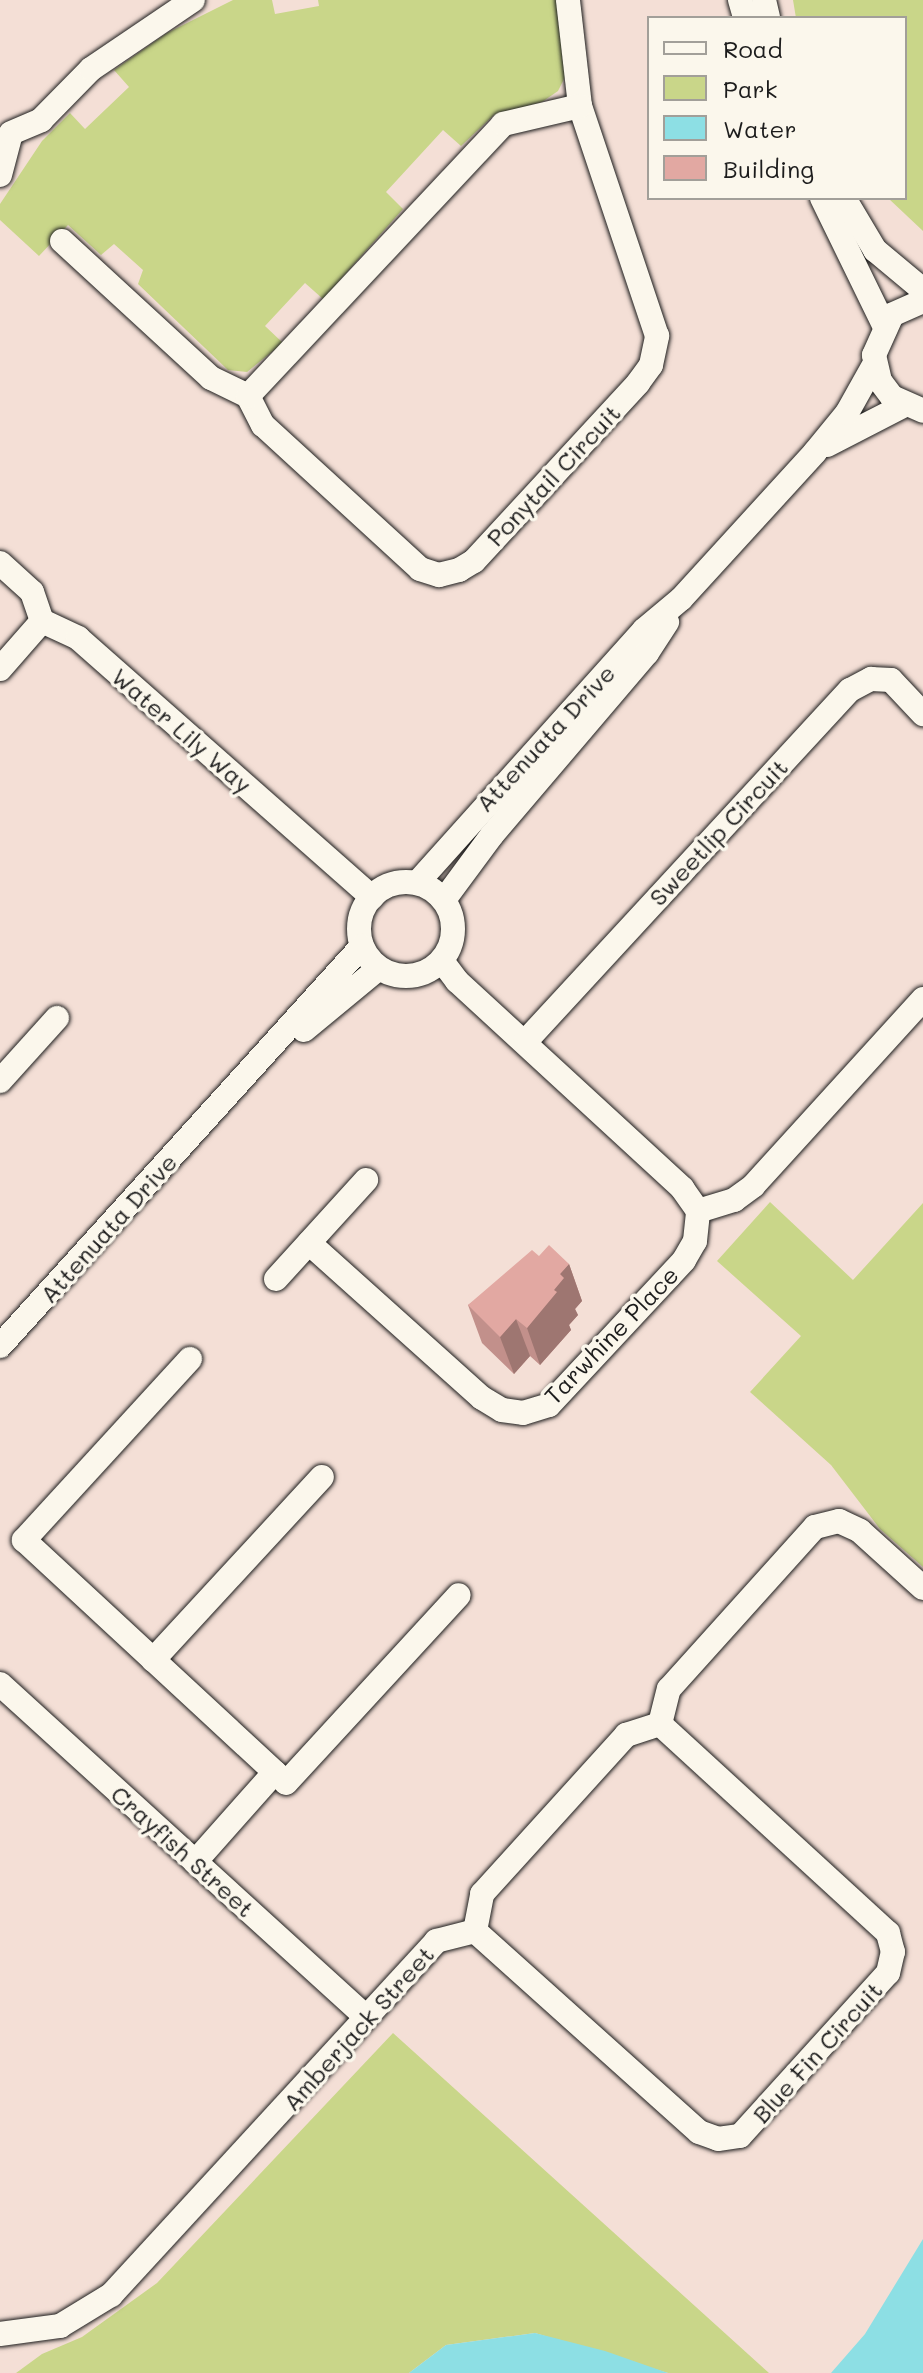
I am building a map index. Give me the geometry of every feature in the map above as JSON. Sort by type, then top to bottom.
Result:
[{"type":"street","points":[[0,175],[5,129],[41,120],[91,69],[158,18],[193,0]]},
{"type":"street","name":"Ponytail Circuit","points":[[248,396],[263,425],[420,569],[439,575],[474,561],[651,365],[657,336],[580,106],[568,0]]},
{"type":"street","points":[[62,241],[211,378],[248,396],[503,124],[580,106]]},
{"type":"street","points":[[823,200],[884,325],[902,307],[923,301]]},
{"type":"street","points":[[845,200],[875,250],[923,290]]},
{"type":"street","name":"Attenuata Drive","points":[[417,883],[644,630],[681,599],[815,452],[847,413],[875,363],[884,325]]},
{"type":"street","points":[[875,363],[880,381],[913,408]]},
{"type":"street","name":"Attenuata Drive","points":[[815,452],[913,408]]},
{"type":"street","points":[[0,563],[32,592],[42,621],[0,669]]},
{"type":"street","name":"Attenuata Drive","points":[[444,900],[492,835],[647,653],[681,599]]},
{"type":"street","name":"Water Lily Way","points":[[42,621],[78,638],[372,897]]},
{"type":"street","name":"Sweetlip Circuit","points":[[525,1042],[850,690],[871,679],[891,680],[923,714]]},
{"type":"street","points":[[417,883],[444,900],[454,931],[442,961],[411,976],[379,968],[362,946],[361,920],[372,897],[393,885],[417,883]]},
{"type":"street","name":"Attenuata Drive","points":[[0,1346],[362,946]]},
{"type":"street","points":[[442,961],[682,1188],[698,1211],[734,1200],[753,1186],[923,999]]},
{"type":"street","name":"Attenuata Drive","points":[[248,1075],[379,968]]},
{"type":"street","points":[[0,1081],[57,1018]]},
{"type":"street","points":[[276,1279],[366,1180]]},
{"type":"street","name":"Tarwhine Place","points":[[309,1243],[482,1398],[502,1410],[523,1413],[549,1405],[684,1260],[695,1241],[698,1211]]},
{"type":"street","points":[[190,1359],[24,1540],[286,1783],[459,1595]]},
{"type":"street","points":[[153,1660],[322,1477]]},
{"type":"street","points":[[475,1931],[482,1894],[626,1735],[660,1724],[669,1689],[815,1527],[839,1521],[860,1531],[923,1588]]},
{"type":"street","name":"Crayfish Street","points":[[0,1684],[366,2017]]},
{"type":"street","name":"Blue Fin Circuit","points":[[475,1931],[699,2132],[718,2139],[740,2136],[888,1973],[893,1952],[888,1933],[660,1724]]},
{"type":"street","points":[[195,1862],[275,1772]]},
{"type":"street","name":"Amberjack Street","points":[[0,2334],[60,2326],[111,2295],[436,1941],[475,1931]]},
{"type":"street","points":[[0,2334],[0,2352]]},
{"type":"green space","points":[[233,0],[272,0],[275,14],[319,6],[318,0],[556,0],[566,75],[558,91],[542,102],[494,115],[461,146],[443,130],[386,192],[403,209],[323,299],[305,283],[265,326],[283,343],[247,372],[228,370],[138,284],[143,270],[114,244],[101,255],[68,225],[39,256],[0,220],[0,204],[42,141],[70,113],[85,129],[129,87],[114,70],[167,33]]},
{"type":"green space","points":[[793,0],[923,0],[923,231],[890,200],[907,200],[907,16],[796,16]]},
{"type":"green space","points":[[770,1202],[853,1280],[923,1203],[923,1567],[880,1529],[831,1465],[750,1392],[801,1336],[717,1261]]},
{"type":"green space","points":[[393,2033],[769,2373],[668,2373],[535,2333],[446,2345],[409,2373],[16,2373],[42,2354],[82,2337],[157,2283]]},
{"type":"water","points":[[923,2239],[923,2373],[831,2373],[865,2334]]},
{"type":"water","points":[[535,2333],[605,2351],[668,2373],[409,2373],[446,2345]]},
{"type":"building","points":[[549,1245],[569,1264],[560,1274],[564,1278],[554,1290],[557,1292],[527,1328],[516,1319],[500,1337],[468,1305],[532,1250],[539,1256]]}]
